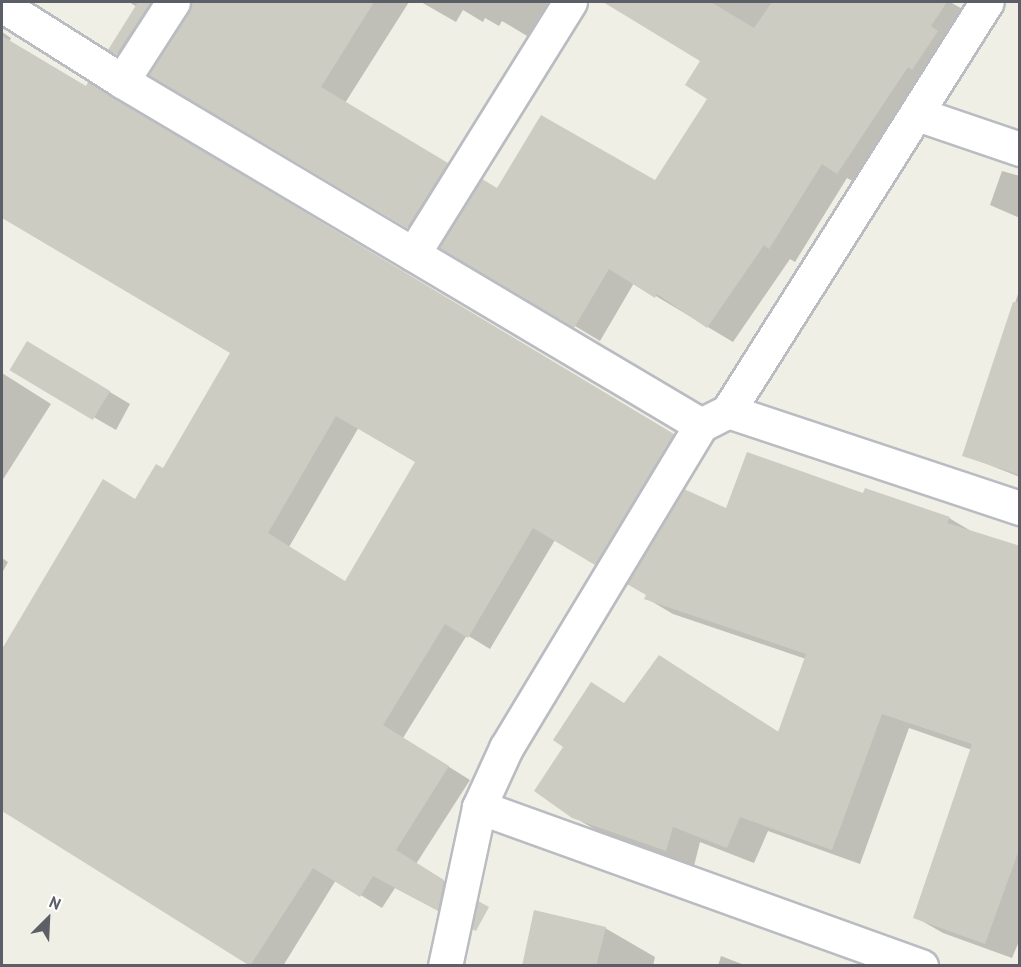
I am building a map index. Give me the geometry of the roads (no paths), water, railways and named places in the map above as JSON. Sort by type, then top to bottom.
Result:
[{"type":"street","points":[[122,81],[173,2]]},
{"type":"street","points":[[413,254],[570,2]]},
{"type":"street","points":[[445,966],[479,807],[506,748],[715,418],[917,114],[987,2]]},
{"type":"street","points":[[2,5],[122,81],[413,254],[715,418],[1020,508]]},
{"type":"street","points":[[917,114],[1020,149]]},
{"type":"street","points":[[479,807],[921,966]]}]
